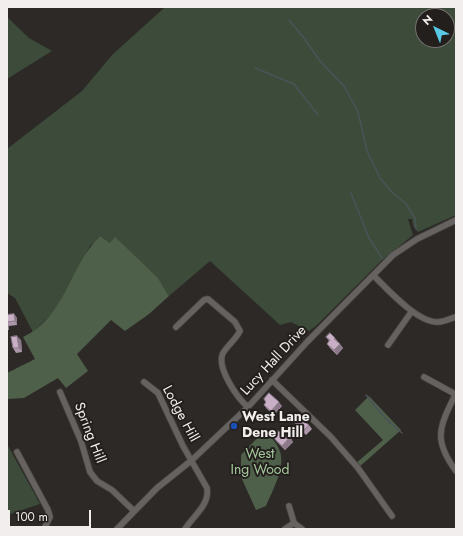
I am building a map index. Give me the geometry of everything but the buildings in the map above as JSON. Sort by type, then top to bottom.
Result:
[{"type":"street","name":"Lucy Hall Drive","points":[[117,529],[134,511],[192,460],[248,407],[307,342],[374,276],[393,255],[417,238],[456,220]]},
{"type":"street","points":[[374,276],[412,311],[426,319],[438,322],[456,317]]},
{"type":"street","points":[[176,327],[204,300],[208,299],[235,322],[240,330],[224,353],[221,359],[221,365],[238,399],[248,407]]},
{"type":"street","points":[[388,345],[412,311]]},
{"type":"street","points":[[424,377],[456,394],[441,428],[440,440],[445,457],[456,472]]},
{"type":"street","points":[[272,380],[331,437],[358,468],[392,516]]},
{"type":"street","name":"Lodge Hill","points":[[144,382],[158,393],[183,446],[204,481],[208,496],[206,502],[184,529]]},
{"type":"street","name":"Spring Hill","points":[[60,392],[81,441],[90,472],[97,481],[112,490],[134,511]]},
{"type":"street","points":[[17,452],[48,510],[50,518],[44,529]]},
{"type":"street","points":[[289,506],[294,523],[302,529]]},
{"type":"street","points":[[285,529],[294,523]]},
{"type":"green space","points":[[165,7],[456,7],[456,215],[418,232],[413,226],[412,219],[408,219],[413,235],[380,262],[317,325],[309,331],[291,322],[280,325],[210,261],[169,296],[158,278],[100,236],[90,246],[54,312],[33,332],[15,298],[7,293],[7,149],[82,91],[112,55]]},
{"type":"green space","points":[[7,17],[29,38],[52,51],[7,79]]},
{"type":"green space","points":[[100,236],[110,243],[115,237],[158,278],[169,296],[149,314],[125,331],[111,320],[77,354],[88,371],[66,388],[58,378],[24,398],[7,399],[7,373],[35,359],[23,337],[37,328],[58,305],[81,262]]},
{"type":"green space","points":[[369,396],[401,430],[358,468],[355,464],[383,440],[355,410]]},
{"type":"green space","name":"West Ing Wood","points":[[261,434],[268,434],[276,443],[281,456],[281,463],[278,478],[266,506],[256,510],[241,477],[241,455]]},
{"type":"green space","points":[[7,444],[40,504],[7,515]]},
{"type":"waterway","points":[[289,20],[320,61],[344,86],[358,112],[367,151],[380,178],[391,191],[406,204],[415,218],[416,229]]},
{"type":"waterway","points":[[255,68],[294,84],[318,115]]},
{"type":"waterway","points":[[351,193],[369,238],[382,258]]},
{"type":"waterway","points":[[366,395],[385,418],[402,433]]},
{"type":"place","name":"West Lane Dene Hill","points":[[234,426]]}]
